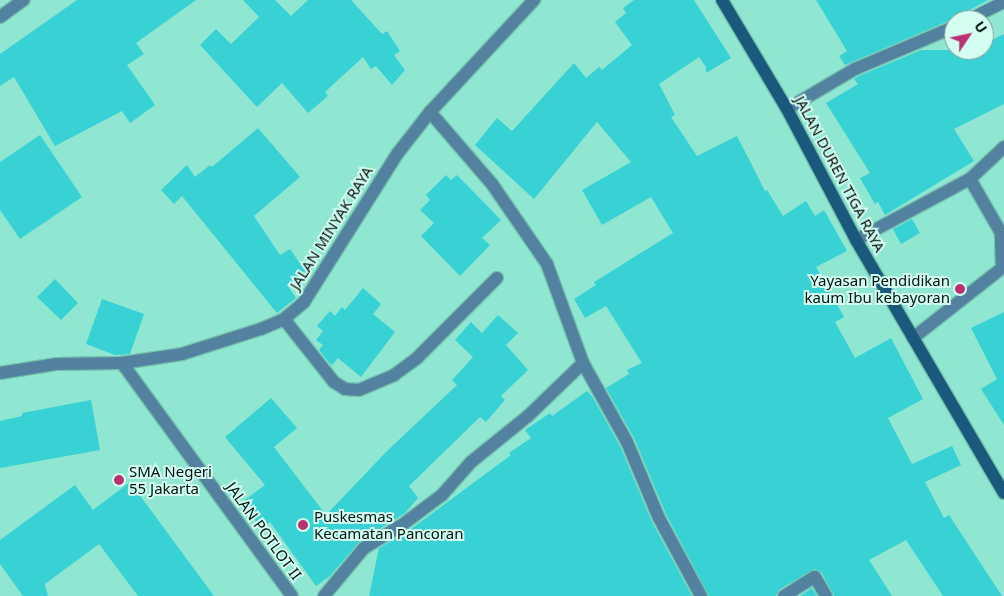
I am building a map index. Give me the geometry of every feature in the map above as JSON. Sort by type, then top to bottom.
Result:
[{"type":"main road","name":"JALAN DUREN TIGA RAYA","points":[[722,0],[787,109],[856,240],[1004,493]]},
{"type":"street","points":[[0,17],[23,0]]},
{"type":"street","name":"JALAN MINYAK RAYA","points":[[0,373],[57,364],[122,363],[182,354],[261,329],[284,319],[304,302],[393,160],[430,112],[534,0]]},
{"type":"street","points":[[988,10],[1004,2]]},
{"type":"street","points":[[787,109],[855,69],[944,31]]},
{"type":"street","points":[[430,112],[492,184],[548,264],[583,363],[627,442],[659,518],[701,596]]},
{"type":"street","points":[[856,240],[970,179],[1004,147]]},
{"type":"street","points":[[913,338],[1002,268],[1002,232],[970,179]]},
{"type":"street","points":[[284,319],[334,382],[345,389],[359,390],[394,375],[418,358],[497,278]]},
{"type":"street","name":"JALAN POTLOT II","points":[[122,363],[292,596]]},
{"type":"street","points":[[324,596],[364,548],[402,526],[442,495],[471,462],[528,416],[583,363]]},
{"type":"street","points":[[784,596],[815,577],[826,596]]},
{"type":"building","points":[[77,0],[196,0],[136,43],[144,54],[127,65],[155,105],[130,123],[122,111],[55,146],[14,77],[0,86],[0,54]]},
{"type":"building","points":[[243,0],[275,0],[291,16],[308,0],[351,0],[382,34],[387,31],[400,51],[394,55],[405,70],[392,85],[376,66],[371,69],[363,57],[325,92],[328,96],[308,113],[282,83],[257,107],[200,45],[216,29],[231,44],[259,17]]},
{"type":"building","points":[[634,0],[694,0],[731,58],[706,73],[706,67],[699,57],[659,84],[675,115],[671,117],[697,156],[737,136],[765,191],[767,190],[783,216],[806,201],[815,216],[824,210],[847,251],[816,267],[844,317],[835,322],[855,358],[891,338],[923,399],[888,418],[912,464],[952,446],[961,465],[925,482],[944,518],[949,515],[1002,596],[943,596],[906,540],[869,560],[892,596],[834,596],[822,573],[815,569],[780,589],[776,596],[709,596],[666,514],[634,438],[606,388],[629,374],[627,370],[642,363],[606,306],[585,318],[574,299],[596,285],[594,282],[673,233],[651,197],[602,225],[582,190],[631,162],[597,122],[534,199],[475,145],[497,118],[512,131],[574,63],[586,78],[599,67],[602,70],[632,45],[615,22],[626,13],[623,8]]},
{"type":"building","points":[[816,0],[988,0],[970,10],[944,10],[944,23],[845,65],[839,56],[847,51]]},
{"type":"building","points":[[1004,34],[1004,104],[954,129],[974,161],[885,215],[878,202],[875,204],[860,178],[870,173],[826,103],[858,84],[854,79],[859,76],[921,50],[944,50],[944,60],[994,60],[994,39]]},
{"type":"building","points":[[258,128],[300,177],[254,216],[280,255],[290,249],[306,272],[287,285],[296,298],[277,313],[182,196],[174,204],[161,190],[187,165],[195,177],[210,165],[212,167]]},
{"type":"building","points":[[40,135],[82,197],[20,239],[0,210],[0,162]]},
{"type":"building","points":[[446,175],[451,180],[457,175],[501,220],[482,238],[490,245],[460,276],[421,236],[434,223],[420,210],[430,200],[426,195]]},
{"type":"building","points":[[912,219],[920,233],[901,244],[893,229]]},
{"type":"building","points":[[55,279],[78,303],[61,320],[37,297]]},
{"type":"building","points":[[363,288],[381,304],[373,314],[395,332],[361,377],[338,358],[332,365],[330,364],[319,350],[323,345],[316,340],[323,331],[317,326],[330,311],[335,316],[342,307],[345,310]]},
{"type":"building","points":[[102,299],[144,314],[130,354],[115,355],[86,344]]},
{"type":"building","points":[[1004,312],[1004,425],[981,389],[997,379],[971,328]]},
{"type":"building","points":[[498,315],[518,333],[506,345],[528,370],[501,396],[505,400],[486,422],[480,417],[409,486],[418,498],[405,513],[360,541],[330,576],[316,586],[270,522],[261,528],[242,502],[265,485],[225,437],[271,398],[297,428],[274,447],[326,515],[386,452],[457,385],[452,380],[473,357],[455,340],[471,322],[482,333]]},
{"type":"building","points":[[587,391],[592,396],[620,446],[652,522],[692,596],[369,596],[379,548],[407,532],[511,455],[509,453],[531,438],[525,430],[550,413],[552,416]]},
{"type":"building","points":[[91,400],[100,450],[0,468],[0,421],[22,416],[22,413]]},
{"type":"building","points":[[130,482],[214,596],[138,596],[99,544],[45,584],[48,596],[23,596],[0,564],[0,540],[75,485],[93,510]]},
{"type":"building","points":[[812,588],[817,596],[800,596]]},
{"type":"place","name":"Yayasan Pendidikan kaum Ibu kebayoran","points":[[960,289]]},
{"type":"place","name":"SMA Negeri 55 Jakarta","points":[[119,480]]},
{"type":"place","name":"Puskesmas Kecamatan Pancoran","points":[[303,525]]}]
